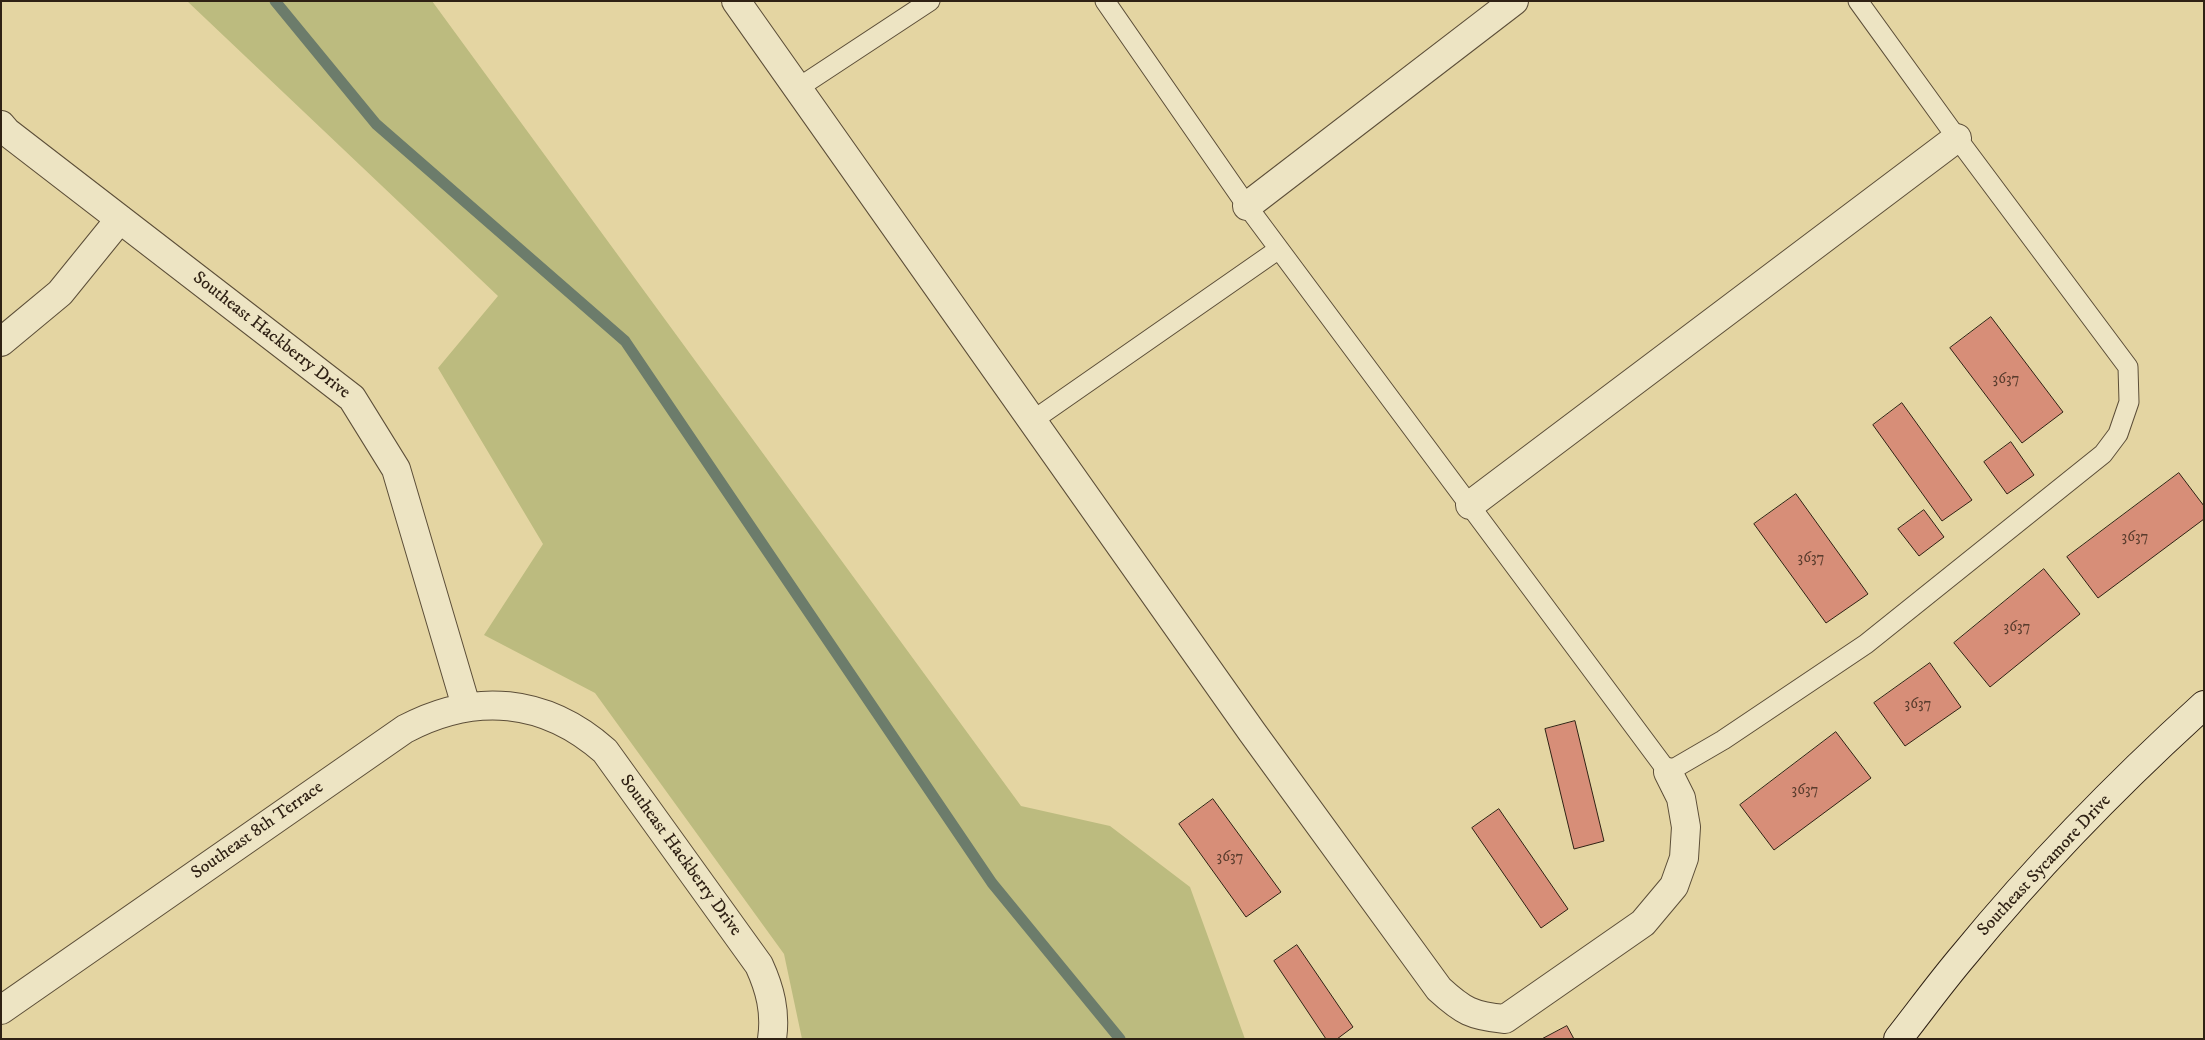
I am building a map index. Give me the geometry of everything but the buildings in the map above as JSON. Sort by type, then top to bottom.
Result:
[{"type":"street","points":[[736,1],[1328,836],[1438,989],[1458,1007],[1482,1017],[1505,1019],[1643,922],[1674,886],[1684,858],[1686,827],[1683,808],[1681,798],[1668,772]]},
{"type":"street","points":[[1247,206],[1514,1]]},
{"type":"street","name":"Southeast Hackberry Drive","points":[[1,125],[7,132],[352,398],[396,469],[466,706]]},
{"type":"street","points":[[1470,506],[1957,138]]},
{"type":"street","points":[[1,342],[60,292],[120,219]]},
{"type":"street","name":"Southeast 8th Terrace","points":[[1,1010],[405,729],[423,719],[466,706],[488,704],[534,710]]},
{"type":"street","name":"Southeast Sycamore Drive","points":[[1898,1039],[1964,954],[2057,850],[2151,753],[2204,705]]},
{"type":"street","name":"Southeast Hackberry Drive","points":[[534,710],[566,723],[605,751],[759,964],[768,984],[773,1005],[774,1025],[772,1039]]},
{"type":"lane","points":[[798,88],[930,1]]},
{"type":"lane","points":[[1105,1],[1247,206],[1668,772],[1723,740],[1866,644],[2103,454],[2118,434],[2129,402],[2128,367],[1957,138],[1858,1]]},
{"type":"lane","points":[[1032,421],[1279,249]]},
{"type":"shaded area","points":[[187,1],[432,1],[1021,806],[1110,826],[1190,887],[1245,1039],[802,1039],[784,954],[595,693],[484,635],[543,544],[438,368],[498,296]]},
{"type":"waterway","points":[[275,1],[376,124],[625,341],[992,883],[1120,1039]]}]
